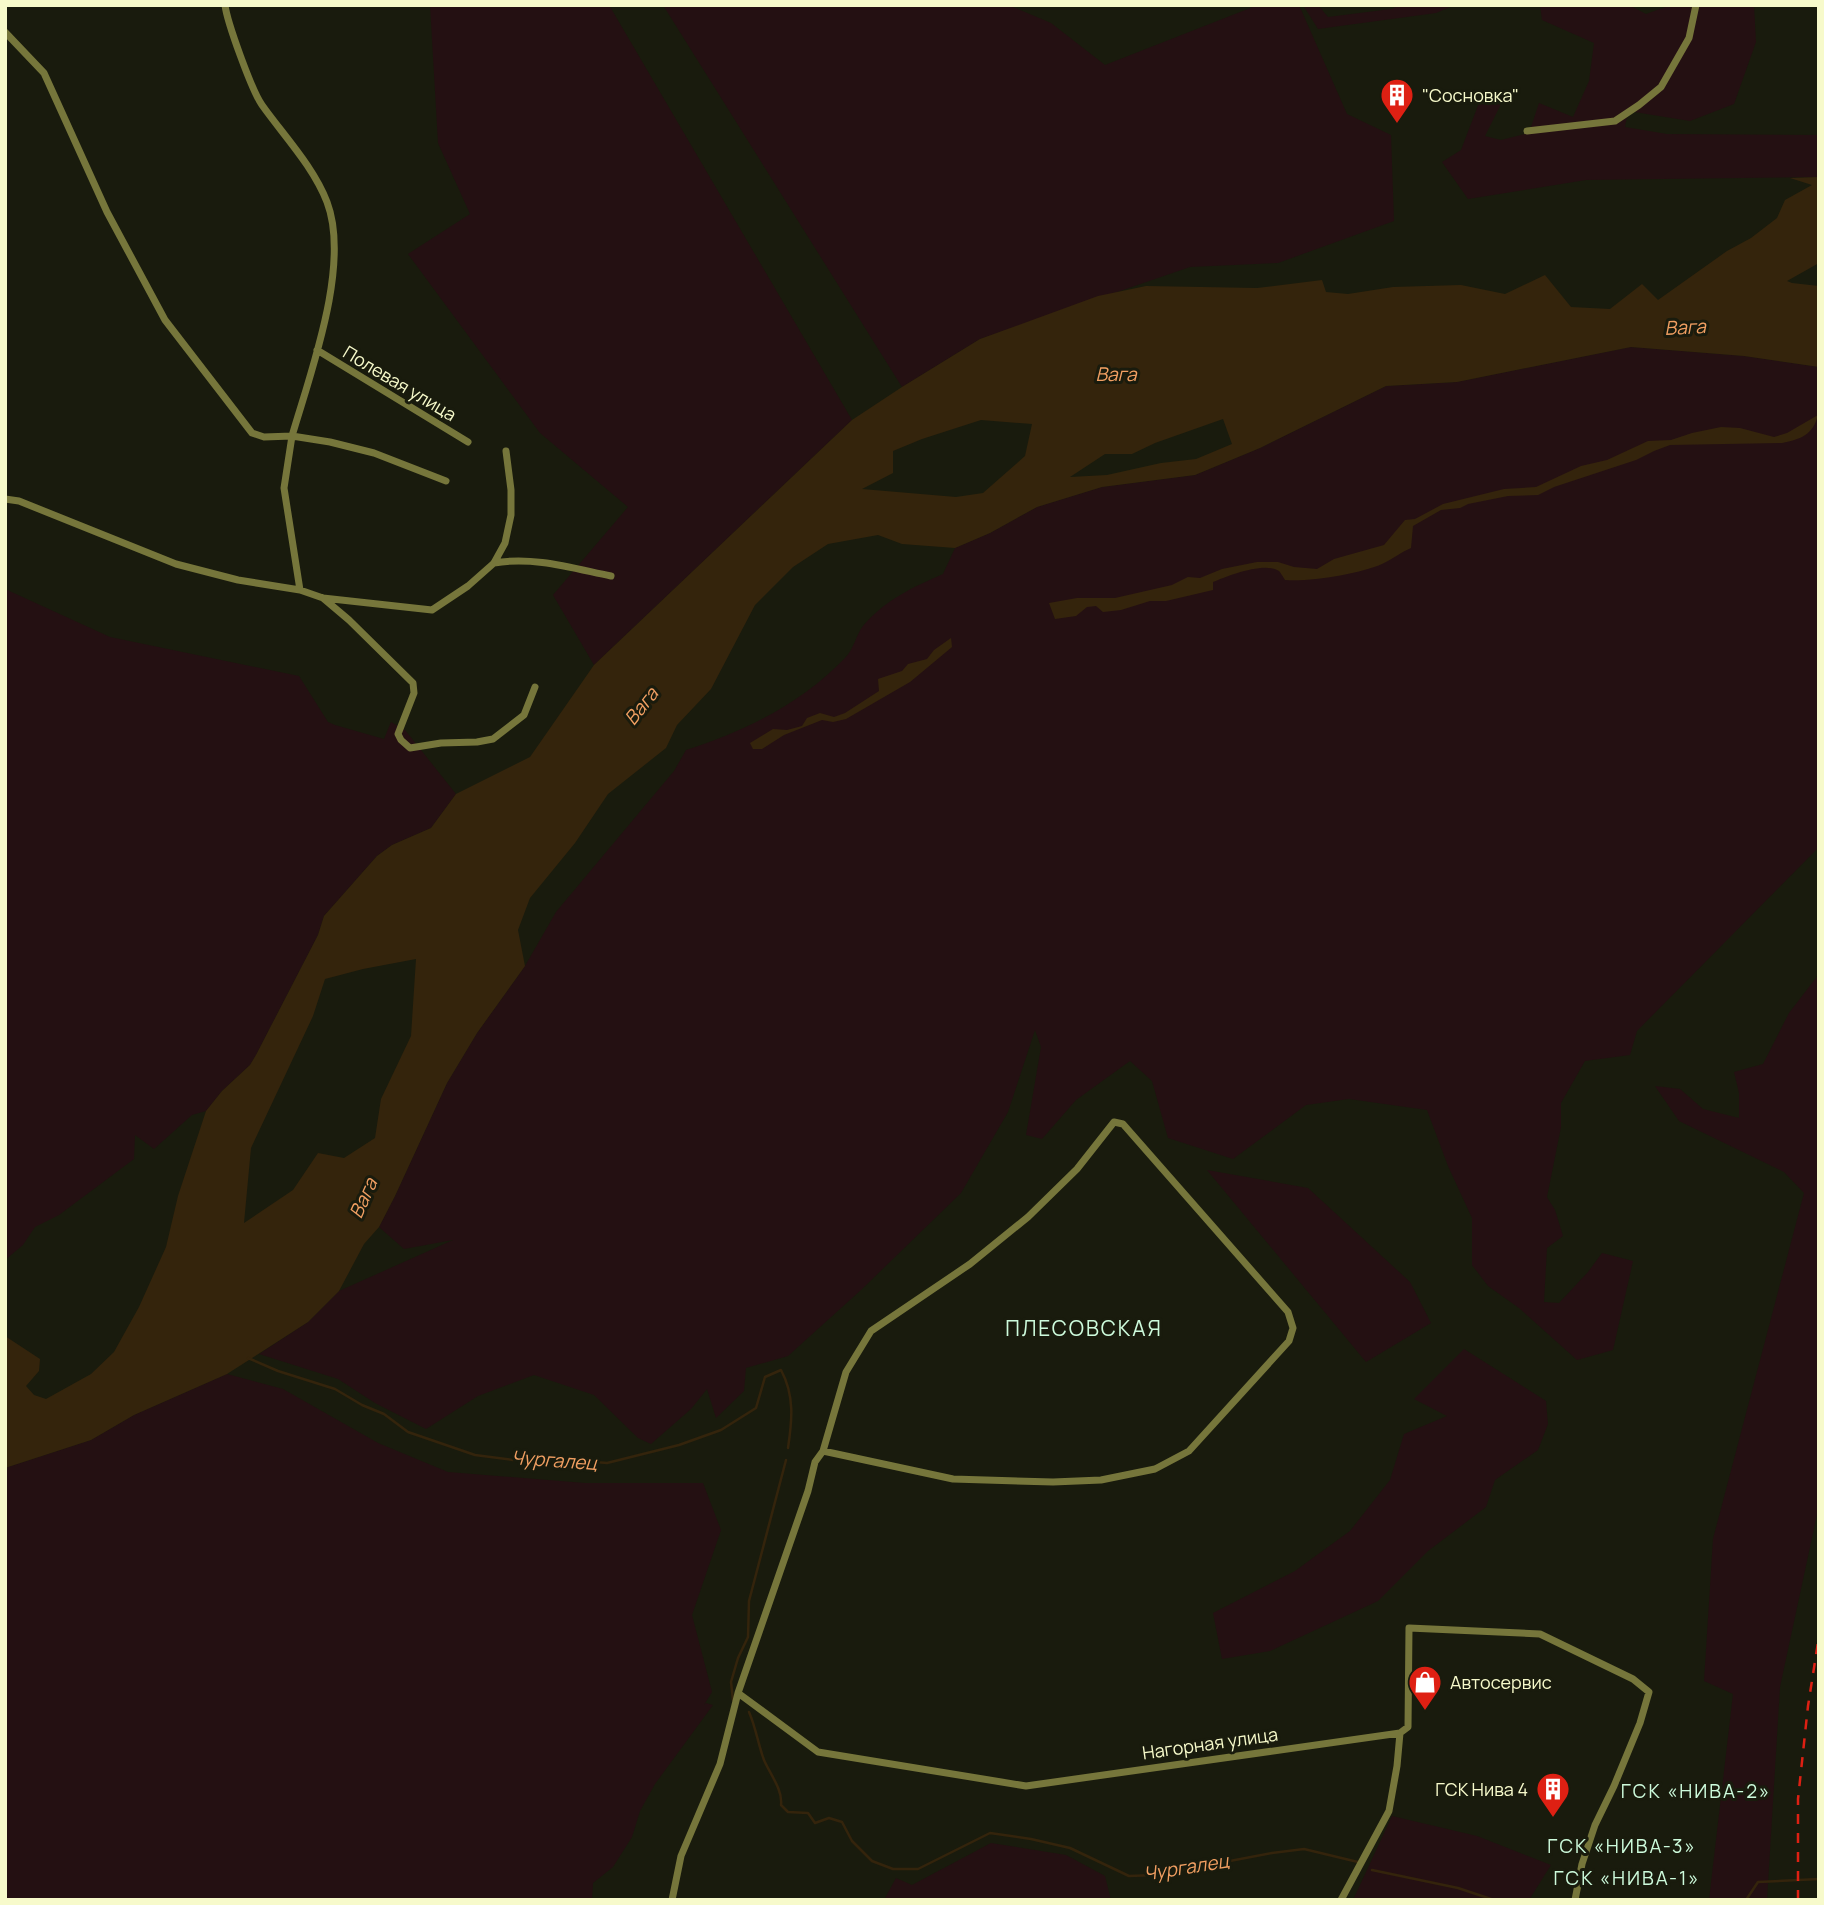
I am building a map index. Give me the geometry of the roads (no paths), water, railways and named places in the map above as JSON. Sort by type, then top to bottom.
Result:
[{"type":"street","points":[[225,5],[260,102],[309,169],[327,202],[335,236],[331,286],[317,351],[292,436],[284,488],[300,590]]},
{"type":"street","points":[[1527,131],[1615,121],[1639,105],[1661,87],[1689,38],[1696,5]]},
{"type":"street","points":[[5,32],[44,73],[107,212],[165,320],[252,433],[264,437],[292,436],[362,449],[446,481]]},
{"type":"street","name":"Полевая улица","points":[[317,351],[468,442]]},
{"type":"street","points":[[5,499],[19,500],[176,564],[238,580],[300,590],[323,598],[432,610],[468,586],[494,563],[505,543],[511,515],[506,451]]},
{"type":"street","points":[[494,563],[532,560],[611,576]]},
{"type":"street","points":[[323,598],[413,683],[414,693],[398,734],[410,748],[441,743],[477,743],[493,738],[524,715],[535,687]]},
{"type":"street","points":[[672,1900],[681,1856],[720,1764],[738,1693],[808,1491],[815,1462],[823,1451],[846,1372],[871,1331],[970,1264],[1028,1217],[1077,1169],[1114,1122],[1123,1124],[1201,1211],[1288,1312],[1293,1328],[1289,1341],[1189,1451],[1155,1469],[1101,1479],[1053,1482],[953,1479],[823,1451]]},
{"type":"street","points":[[1341,1900],[1389,1811],[1400,1733],[1408,1727],[1409,1628],[1540,1634],[1633,1679],[1649,1692],[1640,1723],[1595,1825],[1582,1864],[1575,1900]]},
{"type":"street","name":"Нагорная улица","points":[[738,1693],[818,1752],[1026,1786],[1400,1733]]},
{"type":"water","name":"Вага","points":[[1819,177],[1819,263],[1787,281],[1819,286],[1819,367],[1744,356],[1631,347],[1457,382],[1386,386],[1260,448],[1195,475],[1102,487],[1037,507],[990,533],[955,548],[902,544],[878,535],[828,544],[793,567],[755,605],[711,689],[677,725],[666,748],[608,794],[575,843],[530,898],[518,930],[525,966],[477,1033],[447,1083],[379,1227],[364,1244],[339,1291],[308,1322],[227,1374],[134,1415],[91,1440],[5,1468],[5,1336],[40,1359],[39,1371],[26,1386],[34,1395],[46,1399],[91,1374],[114,1352],[139,1307],[166,1247],[178,1196],[206,1111],[222,1091],[250,1065],[318,935],[324,916],[377,856],[392,845],[431,828],[456,794],[530,757],[594,665],[852,420],[980,339],[1098,296],[1146,286],[1257,288],[1322,280],[1326,292],[1348,294],[1393,287],[1461,285],[1505,294],[1545,275],[1571,307],[1610,309],[1642,284],[1658,300],[1727,251],[1751,238],[1777,218],[1785,200],[1812,185],[1790,178]],"holes":[[[1223,419],[1232,444],[1196,459],[1161,463],[1107,475],[1070,477],[1105,454],[1132,454]],[[981,420],[1032,424],[1025,456],[983,493],[956,497],[862,489],[893,473],[893,451]],[[416,959],[411,1036],[381,1099],[375,1138],[344,1158],[318,1153],[293,1190],[244,1223],[251,1148],[313,1016],[325,979]]]},
{"type":"water","points":[[1818,415],[1809,432],[1800,438],[1782,443],[1670,445],[1538,495],[1508,496],[1441,510],[1413,526],[1411,548],[1382,564],[1361,571],[1321,578],[1285,580],[1279,571],[1273,568],[1256,569],[1213,582],[1213,590],[1166,601],[1150,601],[1121,610],[1103,612],[1096,606],[1087,607],[1076,616],[1055,619],[1049,603],[1077,598],[1115,598],[1172,585],[1188,577],[1200,578],[1222,569],[1257,562],[1278,562],[1317,569],[1334,559],[1384,545],[1405,520],[1415,519],[1443,504],[1504,489],[1536,487],[1581,466],[1607,460],[1648,441],[1671,440],[1721,427],[1740,428],[1774,437],[1787,433]]},
{"type":"water","points":[[951,638],[952,647],[910,682],[846,719],[833,722],[822,720],[784,735],[762,749],[753,749],[750,743],[773,729],[787,730],[802,726],[807,718],[820,713],[834,717],[845,713],[879,691],[878,679],[902,671],[908,664],[927,659],[934,650]]},
{"type":"waterway","name":"Чургалец","points":[[248,1358],[278,1371],[335,1389],[384,1414],[408,1432],[475,1455],[513,1460],[560,1459],[607,1463],[679,1445],[721,1430],[756,1408],[765,1377],[781,1370],[790,1399],[788,1448]]},
{"type":"waterway","name":"Чургалец","points":[[733,1700],[731,1682],[748,1637],[749,1601],[786,1460]]},
{"type":"waterway","name":"Чургалец","points":[[749,1712],[764,1760],[778,1788],[781,1805],[788,1812],[808,1813],[815,1823],[829,1818],[842,1822],[852,1841],[872,1861],[893,1869],[918,1869],[990,1833],[1070,1848],[1129,1876],[1156,1875],[1304,1849],[1358,1862]]},
{"type":"waterway","name":"Чургалец","points":[[1372,1870],[1458,1888],[1494,1900]]},
{"type":"waterway","name":"Чургалец","points":[[1746,1900],[1758,1882],[1819,1879]]},
{"type":"railway","points":[[1798,1900],[1798,1799],[1819,1636]]},
{"type":"place","name":"\"Сосновка\"","points":[[1397,125]]},
{"type":"place","name":"Автосервис","points":[[1425,1712]]},
{"type":"place","name":"ГСК Нива 4","points":[[1553,1819]]},
{"type":"district","name":"ПЛЕСОВСКАЯ","points":[[1084,1328]]},
{"type":"district","name":"ГСК «НИВА-2»","points":[[1696,1791]]},
{"type":"district","name":"ГСК «НИВА-3»","points":[[1622,1846]]},
{"type":"district","name":"ГСК «НИВА-1»","points":[[1627,1878]]}]
